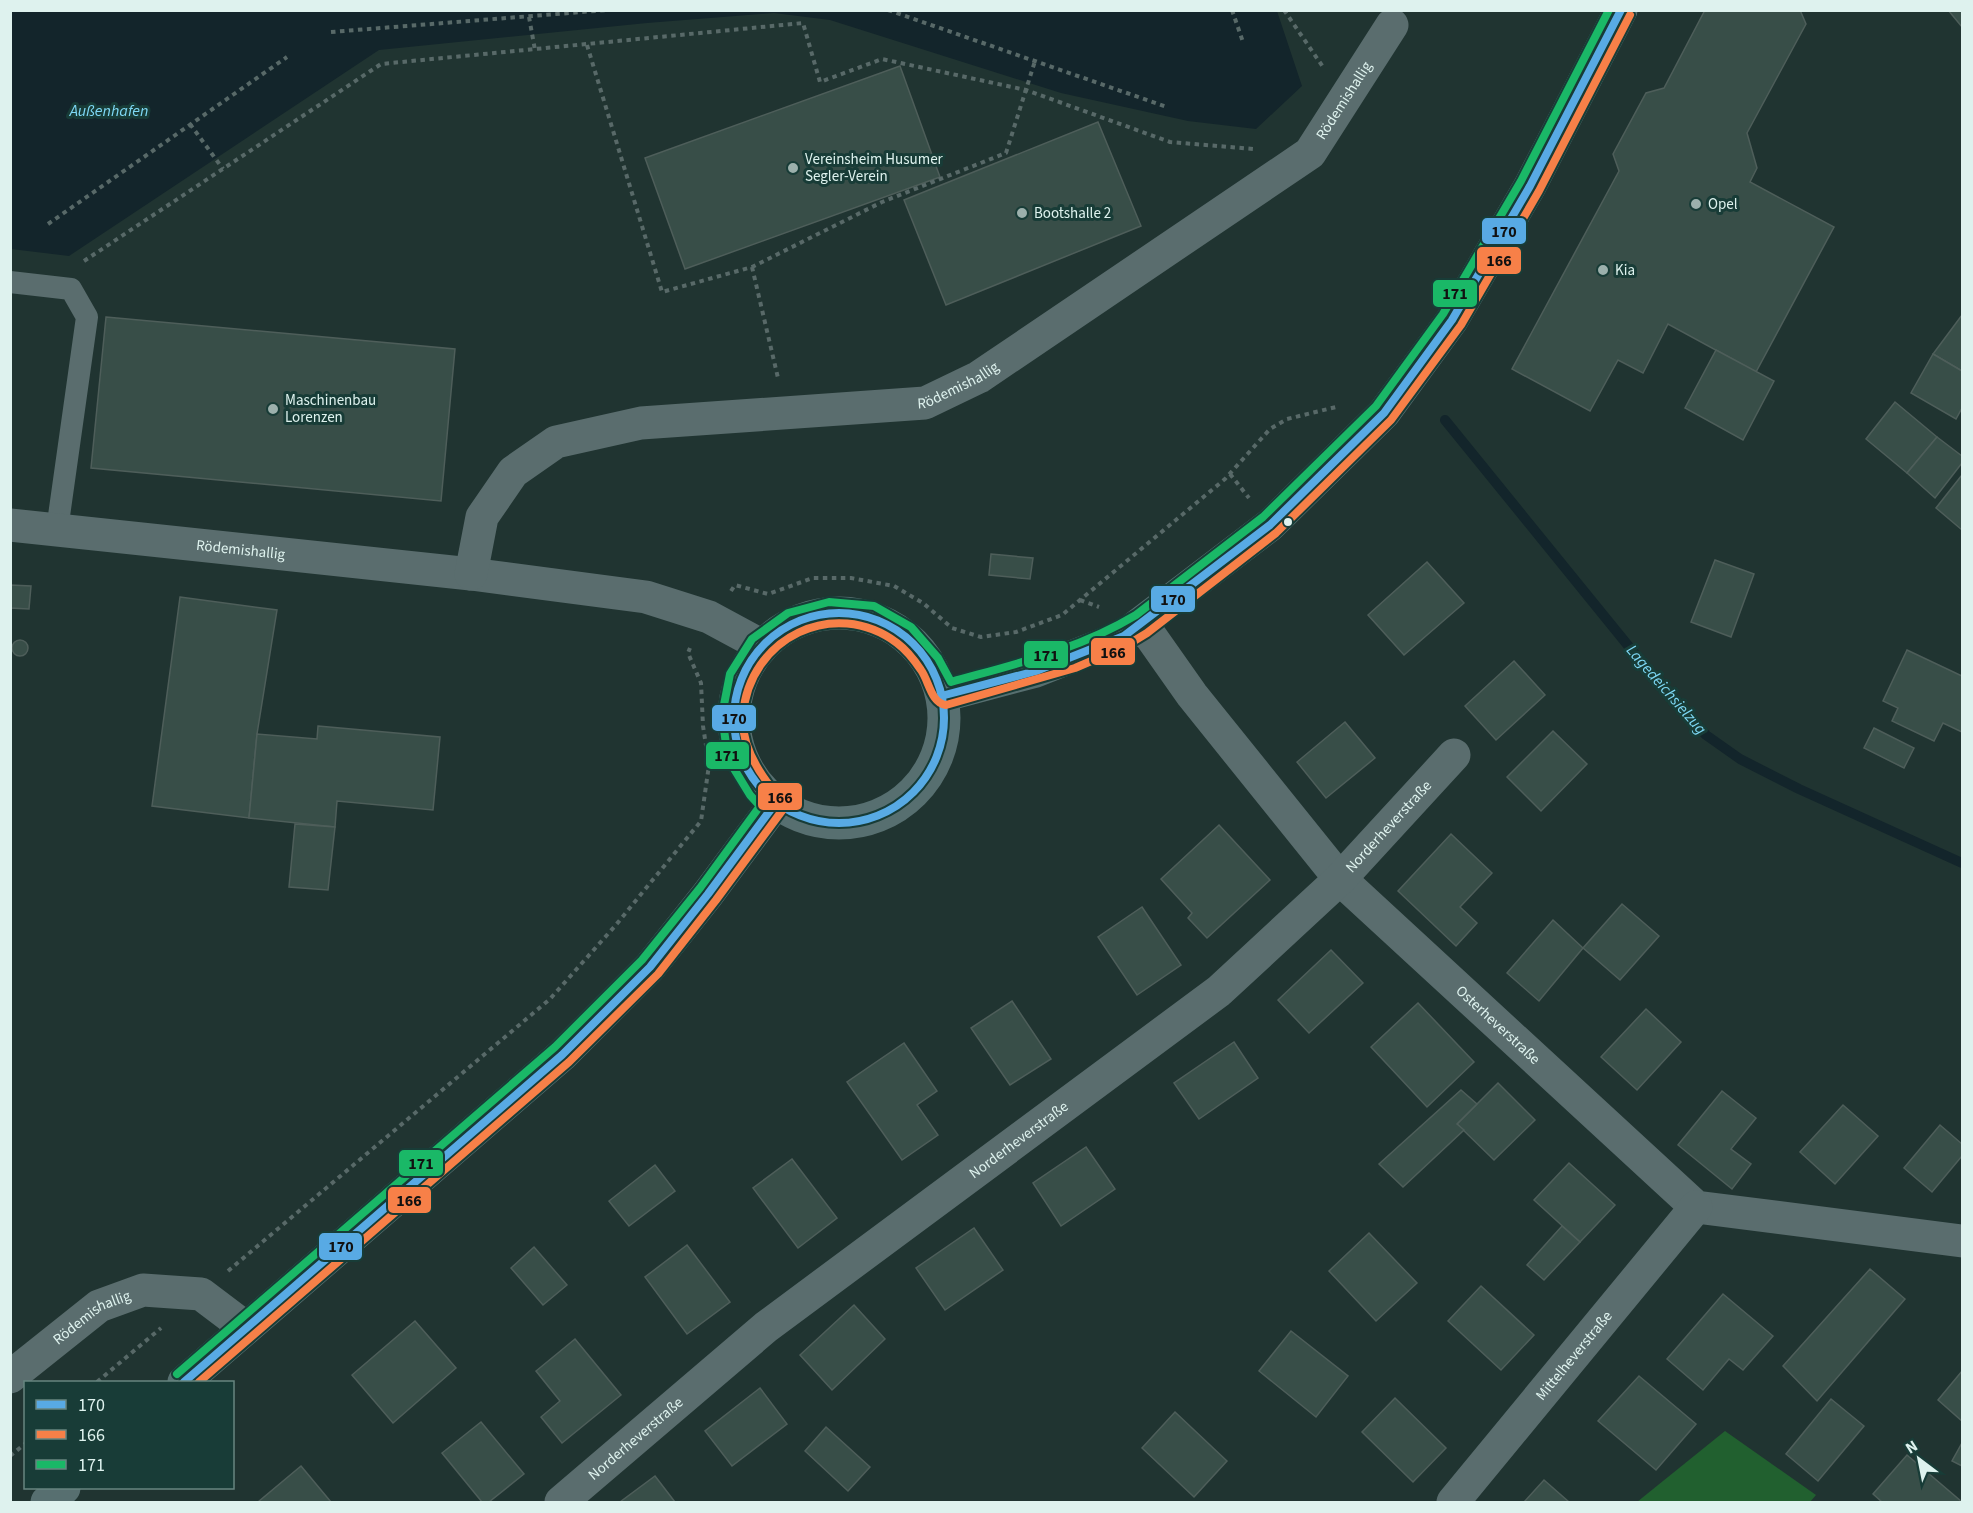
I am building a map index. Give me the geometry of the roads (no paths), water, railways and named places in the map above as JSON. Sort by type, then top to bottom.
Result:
[{"type":"main road","points":[[945,695],[1036,670],[1124,636],[1270,525],[1384,412],[1452,320],[1530,186],[1622,10]]},
{"type":"main road","points":[[830,612],[870,616],[904,635],[930,664],[945,695],[942,740],[927,776],[901,804],[866,821],[826,824],[774,805],[759,789],[738,755],[732,716],[740,678],[761,645],[793,622],[830,612]]},
{"type":"main road","points":[[186,1381],[570,1047],[650,967],[774,805]]},
{"type":"main road","points":[[46,1503],[63,1489]]},
{"type":"street","name":"Rödemishallig","points":[[471,574],[482,517],[513,472],[556,442],[641,423],[925,403],[979,377],[1310,153],[1392,25]]},
{"type":"street","name":"Rödemishallig","points":[[10,525],[471,574],[646,597],[709,617],[761,645]]},
{"type":"street","name":"Osterheverstraße","points":[[1142,624],[1192,695],[1340,879],[1696,1207]]},
{"type":"street","name":"Norderheverstraße","points":[[561,1503],[766,1328],[1219,991],[1340,879],[1454,755]]},
{"type":"street","points":[[1696,1207],[1962,1241]]},
{"type":"street","name":"Mittelheverstraße","points":[[1453,1503],[1696,1207]]},
{"type":"street","name":"Rödemishallig","points":[[10,1377],[99,1306],[143,1290],[201,1294],[246,1328]]},
{"type":"lane","points":[[10,282],[71,289],[87,316],[57,530]]},
{"type":"water","name":"Außenhafen","points":[[11,10],[1277,11],[1302,86],[1256,129],[1188,121],[1061,93],[830,20],[774,13],[647,23],[379,50],[69,256],[11,249]]},
{"type":"waterway","name":"Lagedeichsielzug","points":[[1445,420],[1665,691],[1706,735],[1740,759],[1799,789],[1962,863]]},
{"type":"place","name":"Vereinsheim Husumer Segler-Verein","points":[[793,168]]},
{"type":"place","name":"Opel","points":[[1696,204]]},
{"type":"place","name":"Bootshalle 2","points":[[1022,213]]},
{"type":"place","name":"Kia","points":[[1603,270]]},
{"type":"place","name":"Maschinenbau Lorenzen","points":[[273,409]]}]
